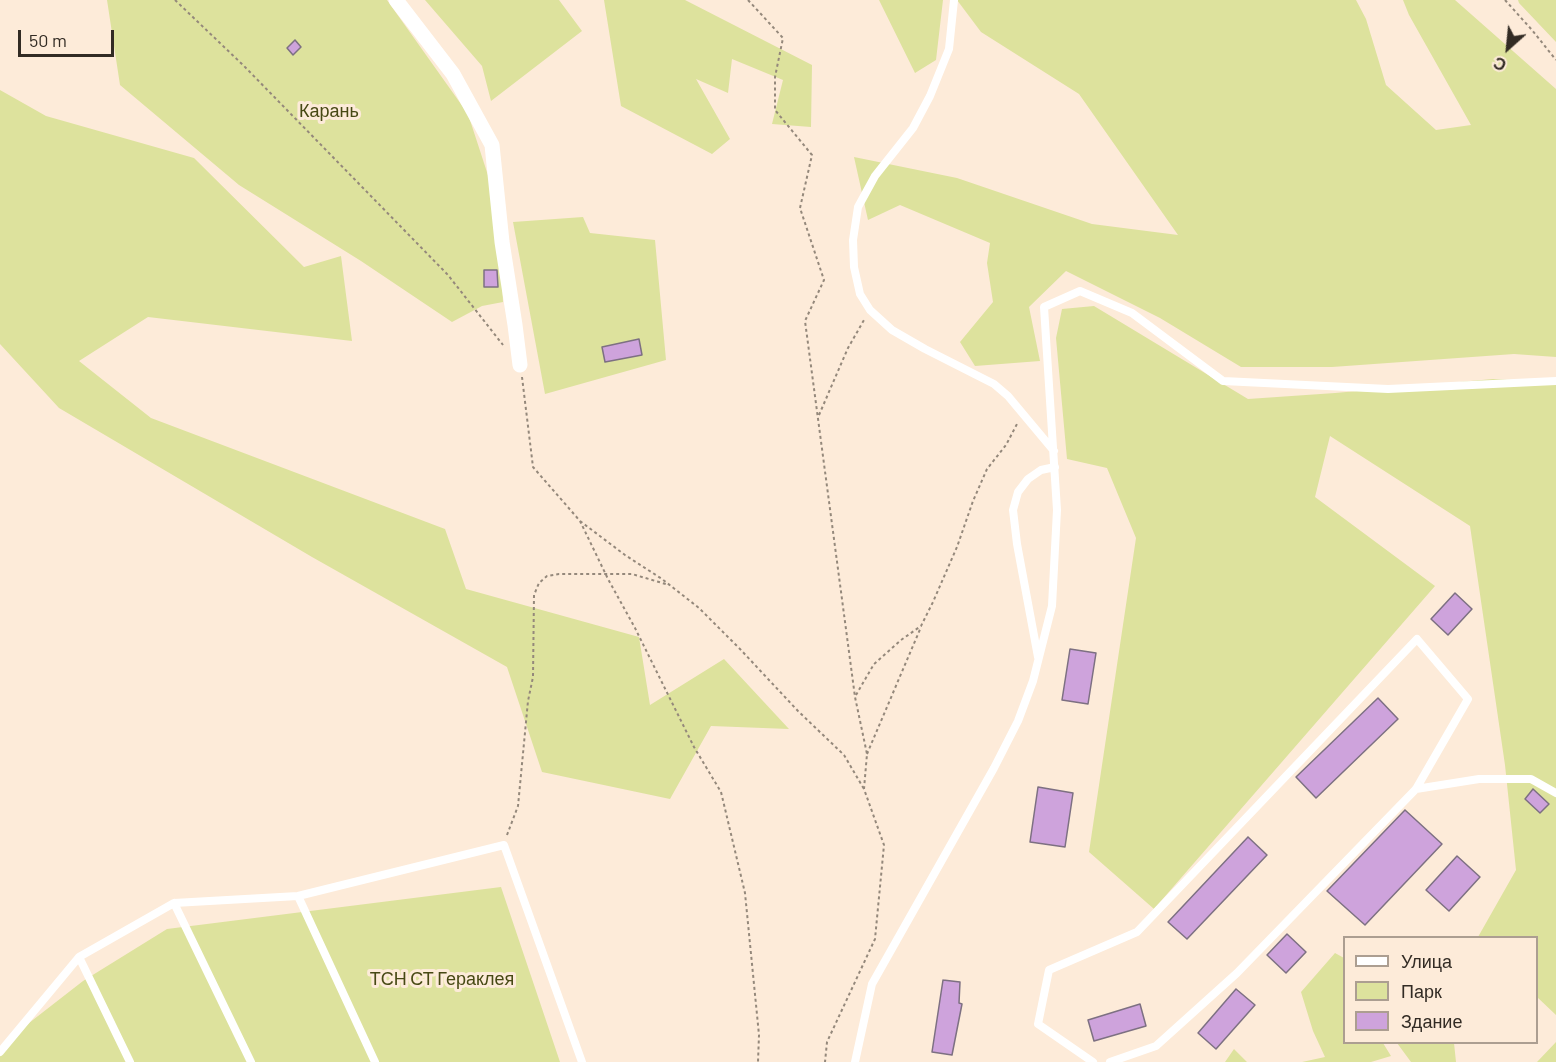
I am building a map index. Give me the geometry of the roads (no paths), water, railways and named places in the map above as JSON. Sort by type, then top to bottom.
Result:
[{"type":"street","points":[[396,0],[453,74],[492,145],[502,242],[520,365]]},
{"type":"lane","points":[[954,0],[949,49],[930,96],[913,128],[875,176],[858,207],[854,267],[860,294],[870,310],[892,330],[994,384],[1008,396],[1054,451]]},
{"type":"lane","points":[[855,1062],[872,984],[994,768],[1018,721],[1039,659],[1052,606],[1057,510],[1044,307],[1080,291],[1132,313],[1223,381],[1388,389],[1556,381]]},
{"type":"lane","points":[[1039,659],[1017,544],[1013,510],[1018,492],[1028,479],[1041,470],[1055,467]]},
{"type":"lane","points":[[1093,1062],[1038,1024],[1049,970],[1137,932],[1417,639],[1468,699],[1416,789],[1237,974],[1156,1046],[1110,1062]]},
{"type":"lane","points":[[1416,789],[1479,779],[1530,779],[1556,793]]},
{"type":"lane","points":[[0,1052],[79,957],[174,903],[298,896],[504,845],[582,1062]]},
{"type":"lane","points":[[298,896],[375,1062]]},
{"type":"lane","points":[[174,903],[252,1062]]},
{"type":"lane","points":[[79,957],[129,1062]]},
{"type":"park label","name":"Карань","points":[[329,111]]},
{"type":"park label","name":"ТСН СТ Гераклея","points":[[442,979]]}]
